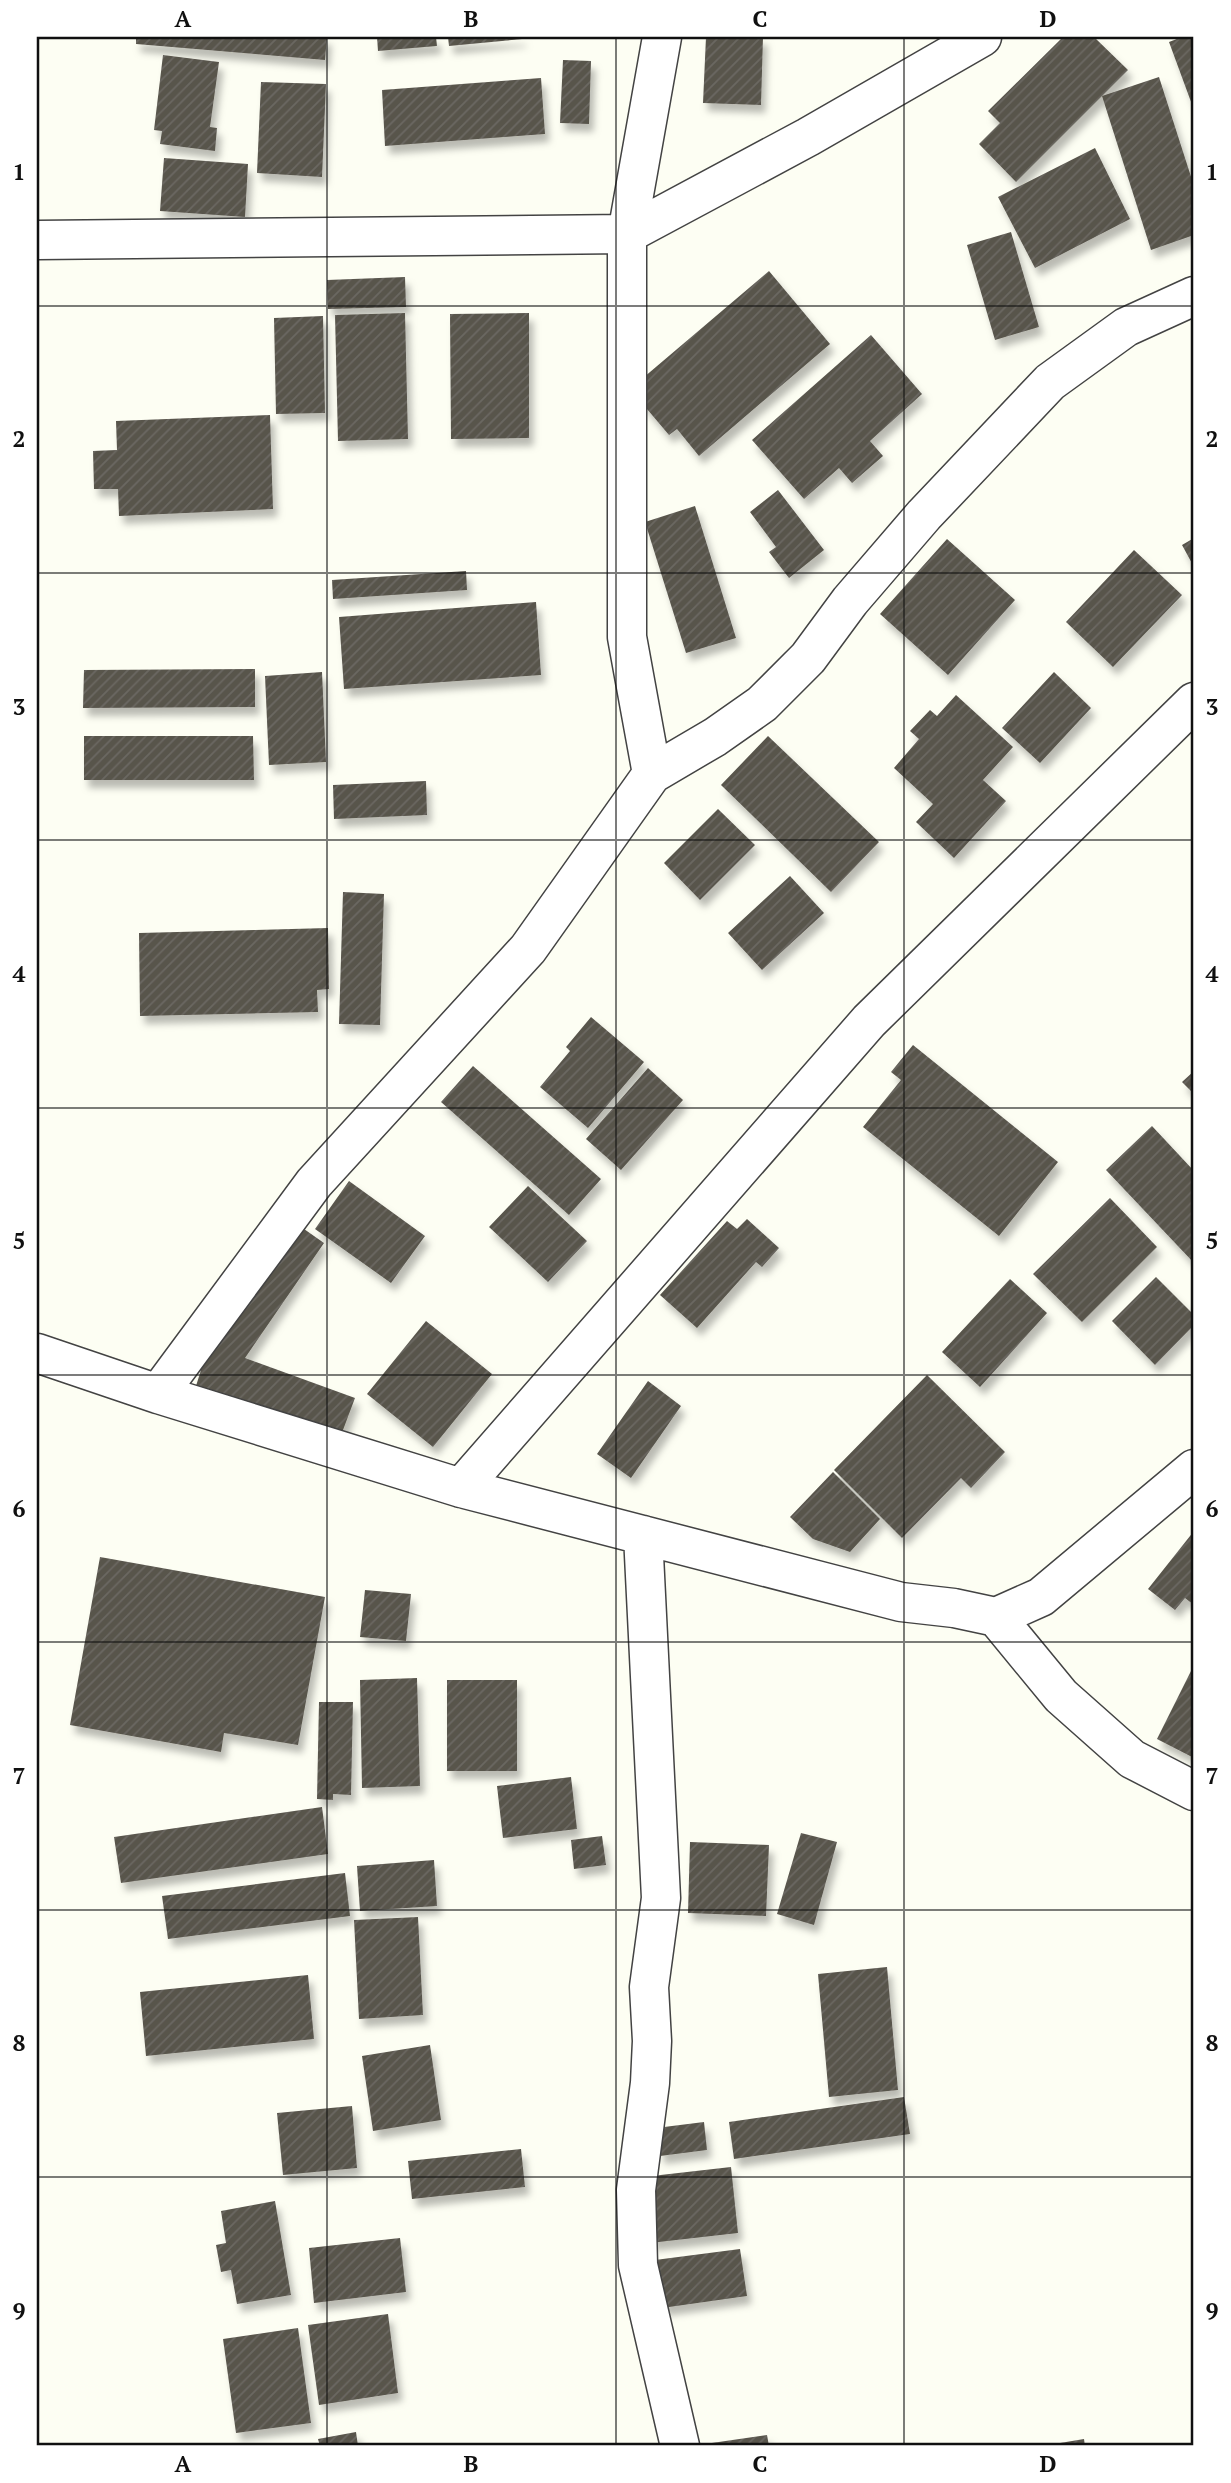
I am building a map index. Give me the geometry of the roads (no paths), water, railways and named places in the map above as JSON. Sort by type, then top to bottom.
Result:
[{"type":"street","points":[[652,774],[627,637],[627,234],[662,37]]},
{"type":"street","points":[[37,240],[627,234],[808,136],[982,37]]},
{"type":"street","points":[[158,1394],[314,1183],[528,948],[652,774],[715,737],[762,704],[808,658],[850,601],[923,515],[1050,382],[1126,327],[1194,296]]},
{"type":"street","points":[[461,1488],[869,1021],[1194,702]]},
{"type":"street","points":[[37,1353],[158,1394],[461,1488],[901,1602],[954,1608],[996,1617],[1041,1597],[1194,1469]]},
{"type":"street","points":[[643,1535],[661,1898],[649,1987],[652,2042],[650,2083],[636,2190],[638,2265],[680,2446]]},
{"type":"street","points":[[996,1617],[1061,1696],[1132,1759],[1194,1791]]}]
